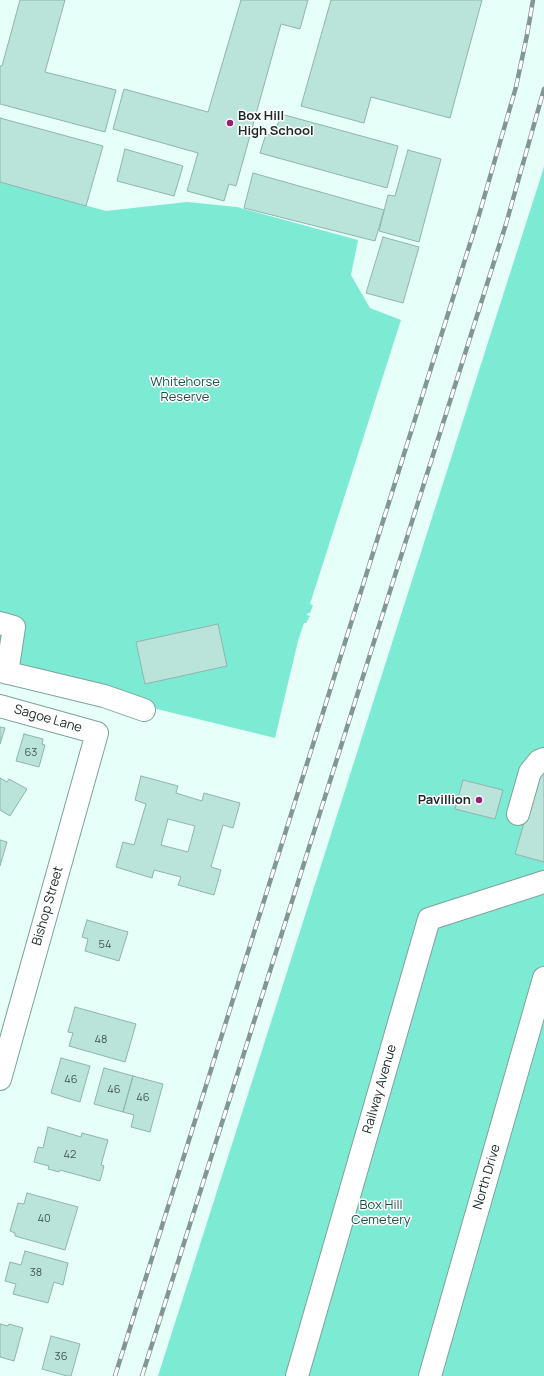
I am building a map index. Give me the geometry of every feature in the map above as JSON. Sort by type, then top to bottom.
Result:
[{"type":"street","points":[[0,623],[14,627],[3,672],[104,696],[144,710]]},
{"type":"street","name":"Sagoe Lane","points":[[0,706],[97,733]]},
{"type":"street","name":"Bishop Street","points":[[1,1070],[97,733]]},
{"type":"street","points":[[518,814],[530,772],[539,761],[544,759]]},
{"type":"street","name":"Railway Avenue","points":[[297,1376],[429,919],[544,882]]},
{"type":"street","name":"North Drive","points":[[430,1376],[544,978]]},
{"type":"green space","name":"Box Hill Cemetery","points":[[544,166],[544,1376],[158,1376],[543,170]]},
{"type":"green space","name":"Whitehorse Reserve","points":[[0,182],[106,211],[187,202],[237,207],[358,240],[351,275],[370,308],[401,320],[310,604],[313,605],[310,613],[307,615],[310,616],[306,623],[304,623],[298,641],[275,738],[104,696],[0,668]]},
{"type":"building","points":[[20,0],[65,0],[45,72],[116,90],[105,132],[0,104],[0,66],[2,66]]},
{"type":"building","points":[[241,0],[308,0],[300,29],[281,24],[236,186],[229,184],[224,201],[187,191],[198,153],[113,129],[124,89],[208,112]]},
{"type":"building","points":[[331,0],[482,0],[450,118],[371,97],[364,123],[301,106]]},
{"type":"building","points":[[281,114],[398,146],[387,188],[260,153],[266,134],[274,136]]},
{"type":"building","points":[[0,118],[103,146],[86,206],[0,182]]},
{"type":"building","points":[[125,149],[183,166],[174,196],[117,181]]},
{"type":"building","points":[[408,150],[441,159],[419,242],[379,231],[388,195],[395,196]]},
{"type":"building","points":[[253,173],[384,210],[375,241],[244,208]]},
{"type":"building","points":[[383,237],[419,247],[403,303],[366,293]]},
{"type":"building","points":[[218,624],[227,666],[145,684],[136,642]]},
{"type":"building","points":[[0,727],[5,728],[0,744]]},
{"type":"building","points":[[24,734],[43,739],[42,744],[45,745],[39,767],[16,761]]},
{"type":"building","points":[[544,754],[544,862],[515,854]]},
{"type":"building","points":[[141,776],[178,786],[176,793],[202,801],[204,793],[240,803],[233,828],[223,825],[211,867],[221,870],[214,895],[178,885],[181,877],[154,870],[152,878],[116,867],[123,842],[134,845],[146,804],[135,800]],"holes":[[[168,819],[195,826],[188,852],[161,845]]]},
{"type":"building","points":[[0,778],[7,782],[9,779],[27,789],[10,816],[0,810]]},
{"type":"building","name":"Pavillion","points":[[463,780],[503,790],[495,819],[455,809]]},
{"type":"building","points":[[0,840],[7,842],[0,866]]},
{"type":"building","points":[[87,920],[128,932],[119,961],[85,951],[88,939],[82,937]]},
{"type":"building","points":[[75,1007],[136,1024],[125,1062],[69,1046],[73,1033],[68,1032]]},
{"type":"building","points":[[61,1058],[90,1066],[80,1102],[51,1093]]},
{"type":"building","points":[[104,1068],[133,1076],[123,1112],[94,1104]]},
{"type":"building","points":[[133,1076],[163,1084],[150,1132],[131,1127],[134,1115],[123,1112]]},
{"type":"building","points":[[48,1127],[81,1137],[82,1133],[108,1140],[101,1165],[104,1166],[100,1181],[60,1170],[59,1172],[48,1169],[49,1166],[34,1162],[38,1147],[43,1148]]},
{"type":"building","points":[[27,1193],[78,1207],[65,1250],[15,1236],[15,1233],[10,1231],[18,1203],[24,1204]]},
{"type":"building","points":[[25,1251],[68,1263],[63,1285],[54,1282],[48,1303],[13,1294],[16,1284],[5,1281],[10,1262],[21,1265]]},
{"type":"building","points":[[0,1324],[8,1326],[9,1324],[23,1328],[14,1361],[0,1357]]},
{"type":"building","points":[[51,1336],[80,1344],[71,1376],[42,1369]]},
{"type":"railway","points":[[115,1376],[479,215],[516,87],[533,0]]},
{"type":"railway","points":[[142,1376],[506,224],[544,89]]},
{"type":"place","name":"Box Hill High School","points":[[230,123]]},
{"type":"place","name":"Pavillion","points":[[479,800]]}]
